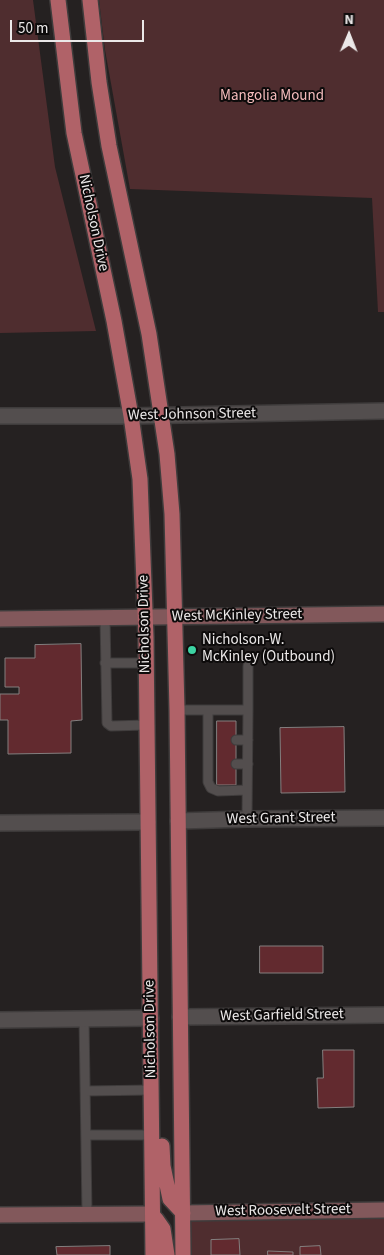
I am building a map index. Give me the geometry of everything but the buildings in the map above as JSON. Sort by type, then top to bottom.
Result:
[{"type":"main road","name":"Nicholson Drive","points":[[58,0],[74,133],[114,321],[140,479],[146,663],[153,1255]]},
{"type":"main road","name":"Nicholson Drive","points":[[90,0],[99,82],[109,146],[149,334],[167,454],[172,514],[177,710],[183,1255]]},
{"type":"main road","points":[[152,1070],[159,1107],[163,1166],[170,1199],[182,1214]]},
{"type":"main road","points":[[154,1214],[163,1229],[166,1255]]},
{"type":"street","name":"West Johnson Street","points":[[0,416],[161,416],[384,411]]},
{"type":"street","name":"West McKinley Street","points":[[0,619],[384,614]]},
{"type":"street","name":"West Grant Street","points":[[178,821],[384,818]]},
{"type":"street","points":[[0,823],[148,822]]},
{"type":"street","name":"West Garfield Street","points":[[180,1017],[384,1015]]},
{"type":"street","points":[[0,1020],[151,1018]]},
{"type":"street","name":"West Roosevelt Street","points":[[182,1214],[384,1210]]},
{"type":"street","points":[[0,1215],[154,1214]]},
{"type":"lane","points":[[105,618],[107,723],[111,726],[147,725]]},
{"type":"lane","points":[[105,663],[146,663]]},
{"type":"lane","points":[[247,819],[248,666]]},
{"type":"lane","points":[[177,710],[248,710]]},
{"type":"lane","points":[[208,710],[213,740],[212,764],[208,782],[211,788],[218,791],[247,790]]},
{"type":"lane","points":[[236,740],[248,740]]},
{"type":"lane","points":[[236,764],[248,764]]},
{"type":"lane","points":[[84,1018],[87,1214]]},
{"type":"lane","points":[[85,1091],[152,1090]]},
{"type":"lane","points":[[86,1135],[152,1135]]},
{"type":"green space","points":[[0,0],[33,0],[55,167],[96,331],[0,333]]},
{"type":"green space","name":"Mangolia Mound","points":[[99,0],[384,0],[384,312],[378,312],[372,198],[130,189],[105,50]]},
{"type":"green space","points":[[384,1211],[384,1255],[183,1255],[183,1213]]},
{"type":"place","name":"Nicholson-W. McKinley (Outbound)","points":[[192,650]]}]
